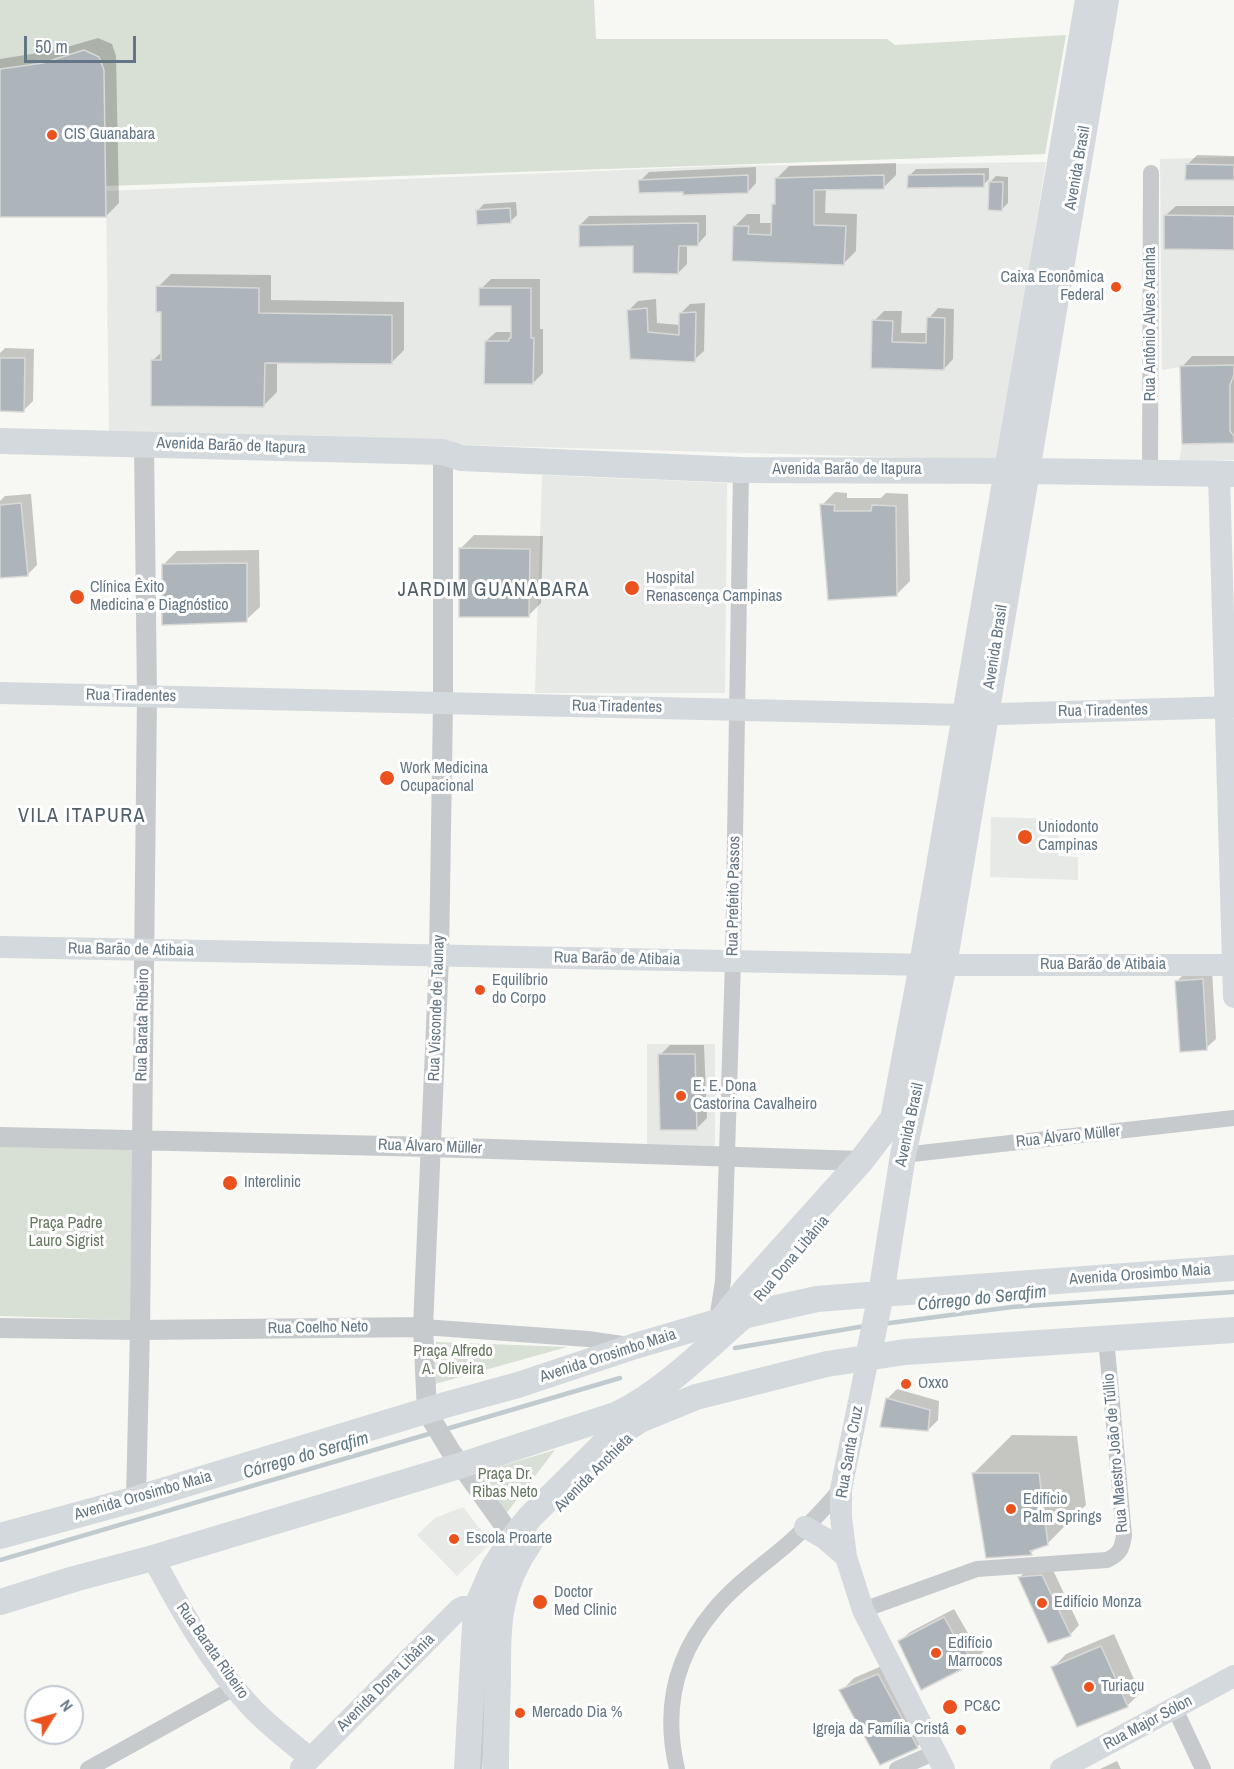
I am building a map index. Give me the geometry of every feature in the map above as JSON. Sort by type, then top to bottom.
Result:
[{"type":"main road","name":"Avenida Brasil","points":[[880,1300],[933,965],[1016,471],[1088,0]]},
{"type":"main road","name":"Avenida Brasil","points":[[1016,471],[1106,0]]},
{"type":"main road","name":"Avenida Barão de Itapura","points":[[0,441],[145,452]]},
{"type":"main road","name":"Avenida Barão de Itapura","points":[[0,457],[145,452],[449,457],[741,470],[1226,474]]},
{"type":"main road","points":[[1226,474],[1234,997]]},
{"type":"main road","name":"Rua Tiradentes","points":[[0,693],[975,714],[1230,707]]},
{"type":"main road","name":"Rua Barão de Atibaia","points":[[0,947],[933,965],[1234,965]]},
{"type":"main road","name":"Avenida Brasil","points":[[861,1161],[893,1119],[933,965]]},
{"type":"main road","name":"Rua Dona Libânia","points":[[728,1319],[816,1228],[878,1159],[887,1143],[893,1119]]},
{"type":"main road","name":"Rua Dona Libânia","points":[[682,1393],[746,1289],[861,1161]]},
{"type":"main road","name":"Avenida Orosimbo Maia","points":[[6,1530],[136,1499],[430,1418],[518,1385],[636,1346],[728,1319],[817,1299],[880,1300],[1234,1268]]},
{"type":"main road","name":"Rua Santa Cruz","points":[[880,1300],[841,1489],[841,1517],[846,1557],[863,1610],[940,1760]]},
{"type":"main road","points":[[0,1602],[153,1558],[456,1458],[601,1420],[634,1406],[682,1393],[827,1364],[870,1352],[905,1352],[1234,1330]]},
{"type":"main road","points":[[467,1769],[476,1610],[494,1567],[530,1517],[607,1441],[682,1393]]},
{"type":"main road","name":"Avenida Anchieta","points":[[496,1769],[498,1624],[501,1604],[513,1569],[537,1532],[599,1465],[682,1393]]},
{"type":"main road","points":[[805,1527],[824,1538],[846,1557]]},
{"type":"main road","name":"Rua Barata Ribeiro","points":[[153,1558],[195,1632],[234,1688],[305,1763]]},
{"type":"main road","name":"Avenida Dona Libânia","points":[[305,1763],[459,1609],[463,1607],[476,1610]]},
{"type":"main road","name":"Rua Major Sólon","points":[[1062,1769],[1234,1676]]},
{"type":"street","name":"Rua Antônio Alves Aranha","points":[[1150,474],[1151,173]]},
{"type":"street","name":"Rua Barata Ribeiro","points":[[136,1499],[147,697],[145,452]]},
{"type":"street","name":"Rua Visconde de Taunay","points":[[449,457],[439,957],[423,1327],[430,1418],[513,1538]]},
{"type":"street","name":"Rua Prefeito Passos","points":[[728,1319],[723,1281],[733,961],[741,470]]},
{"type":"street","name":"Rua Álvaro Müller","points":[[903,1155],[1234,1118]]},
{"type":"street","name":"Rua Álvaro Müller","points":[[0,1137],[431,1147],[861,1161]]},
{"type":"street","name":"Rua Coelho Neto","points":[[0,1328],[140,1330],[423,1327],[636,1346]]},
{"type":"street","name":"Rua Maestro João de Túllio","points":[[863,1610],[977,1569],[1107,1560],[1116,1556],[1122,1549],[1124,1535],[1106,1338]]},
{"type":"street","points":[[677,1769],[672,1747],[671,1706],[687,1650],[715,1608],[805,1527],[841,1489]]},
{"type":"street","points":[[88,1769],[234,1688]]},
{"type":"street","points":[[1175,1709],[1203,1769]]},
{"type":"street","points":[[897,1769],[940,1760]]},
{"type":"shaded area","points":[[1234,157],[1234,460],[1179,462],[1182,444],[1180,367],[1162,370],[1160,159]]},
{"type":"shaded area","points":[[1046,162],[998,460],[109,435],[106,191],[722,166]]},
{"type":"shaded area","name":"Hospital Renascença Campinas","points":[[542,475],[727,483],[725,693],[535,693]]},
{"type":"shaded area","name":"Uniodonto Campinas","points":[[991,817],[1059,819],[1058,856],[1078,857],[1078,880],[990,877]]},
{"type":"shaded area","name":"E. E. Dona Castorina Cavalheiro","points":[[647,1044],[715,1044],[715,1149],[647,1147]]},
{"type":"shaded area","name":"Escola Proarte","points":[[463,1507],[491,1543],[457,1576],[417,1535],[435,1518]]},
{"type":"green space","points":[[0,0],[594,0],[596,39],[887,39],[895,45],[1066,35],[1045,154],[106,186],[102,84],[104,70],[99,57],[84,50],[43,63],[0,69]]},
{"type":"green space","name":"Praça Padre Lauro Sigrist","points":[[0,1147],[132,1149],[134,1320],[0,1316]]},
{"type":"green space","name":"Praça Alfredo A. Oliveira","points":[[436,1342],[567,1347],[435,1384]]},
{"type":"green space","name":"Praça Dr. Ribas Neto","points":[[555,1450],[505,1515],[474,1474]]},
{"type":"building","name":"CIS Guanabara","points":[[84,50],[99,57],[104,70],[106,217],[0,217],[0,69],[43,63]]},
{"type":"building","points":[[1186,164],[1234,165],[1234,180],[1185,180]]},
{"type":"building","points":[[984,174],[984,187],[907,188],[908,175]]},
{"type":"building","points":[[748,175],[748,193],[683,195],[683,192],[639,193],[638,180]]},
{"type":"building","points":[[884,175],[884,189],[814,190],[814,225],[846,226],[844,265],[732,261],[733,226],[749,226],[748,234],[771,235],[772,204],[775,204],[775,178]]},
{"type":"building","points":[[989,182],[1003,182],[1002,211],[988,210]]},
{"type":"building","points":[[510,208],[511,223],[477,225],[476,210]]},
{"type":"building","points":[[1164,215],[1234,216],[1234,250],[1164,249]]},
{"type":"building","points":[[698,223],[698,246],[679,246],[678,274],[633,273],[633,246],[579,247],[579,225]]},
{"type":"building","points":[[156,286],[259,288],[259,313],[392,315],[392,364],[265,363],[264,407],[151,406],[151,360],[161,360],[161,312],[156,312]]},
{"type":"building","points":[[479,288],[531,288],[531,338],[534,338],[533,384],[484,384],[485,341],[509,341],[511,338],[511,306],[479,306]]},
{"type":"building","points":[[647,308],[648,332],[679,335],[679,313],[696,312],[695,362],[630,359],[627,310]]},
{"type":"building","points":[[927,317],[945,318],[944,370],[871,368],[872,320],[893,321],[892,342],[926,343]]},
{"type":"building","points":[[0,358],[25,358],[24,412],[0,411]]},
{"type":"building","points":[[1234,365],[1234,375],[1230,385],[1230,431],[1234,436],[1234,443],[1182,444],[1180,366]]},
{"type":"building","points":[[21,503],[28,576],[0,578],[0,505]]},
{"type":"building","points":[[820,504],[835,505],[834,511],[871,511],[872,505],[896,506],[897,596],[828,600]]},
{"type":"building","points":[[459,548],[530,549],[529,617],[459,617]]},
{"type":"building","points":[[247,563],[247,622],[162,625],[162,564]]},
{"type":"building","points":[[1203,979],[1207,1050],[1180,1052],[1175,981]]},
{"type":"building","points":[[658,1054],[695,1054],[697,1130],[660,1130]]},
{"type":"building","points":[[886,1398],[930,1410],[928,1431],[880,1427]]},
{"type":"building","name":"Edifício Palm Springs","points":[[972,1473],[1039,1473],[1048,1545],[1030,1551],[1032,1555],[986,1558]]},
{"type":"building","name":"Edifício Monza","points":[[1042,1575],[1071,1636],[1048,1643],[1018,1577]]},
{"type":"building","name":"Edifício Marrocos","points":[[944,1617],[959,1644],[976,1662],[921,1690],[898,1641]]},
{"type":"building","name":"Turiaçu","points":[[1101,1646],[1128,1707],[1077,1727],[1051,1667]]},
{"type":"building","points":[[878,1674],[918,1748],[880,1765],[839,1690]]},
{"type":"waterway","name":"Córrego do Serafim","points":[[882,1324],[1012,1307],[1234,1292]]},
{"type":"waterway","name":"Córrego do Serafim","points":[[735,1348],[865,1326]]},
{"type":"waterway","name":"Córrego do Serafim","points":[[443,1430],[620,1378]]},
{"type":"waterway","name":"Córrego do Serafim","points":[[0,1560],[432,1433]]},
{"type":"waterway","points":[[480,1769],[486,1673]]},
{"type":"place","name":"CIS Guanabara","points":[[52,135]]},
{"type":"place","name":"Caixa Econômica Federal","points":[[1116,287]]},
{"type":"place","name":"Hospital Renascença Campinas","points":[[632,588]]},
{"type":"place","name":"Clínica Êxito Medicina e Diagnóstico","points":[[77,597]]},
{"type":"place","name":"Work Medicina Ocupacional","points":[[387,778]]},
{"type":"place","name":"Uniodonto Campinas","points":[[1025,837]]},
{"type":"place","name":"Equilíbrio do Corpo","points":[[480,990]]},
{"type":"place","name":"E. E. Dona Castorina Cavalheiro","points":[[681,1096]]},
{"type":"place","name":"Interclinic","points":[[230,1183]]},
{"type":"place","name":"Oxxo","points":[[906,1384]]},
{"type":"place","name":"Edifício Palm Springs","points":[[1011,1509]]},
{"type":"place","name":"Escola Proarte","points":[[454,1539]]},
{"type":"place","name":"Doctor Med Clinic","points":[[540,1602]]},
{"type":"place","name":"Edifício Monza","points":[[1042,1603]]},
{"type":"place","name":"Edifício Marrocos","points":[[936,1653]]},
{"type":"place","name":"Turiaçu","points":[[1089,1687]]},
{"type":"place","name":"PC&C","points":[[950,1707]]},
{"type":"place","name":"Mercado Dia %","points":[[520,1713]]},
{"type":"place","name":"Igreja da Família Cristâ","points":[[961,1730]]},
{"type":"district","name":"JARDIM GUANABARA","points":[[494,591]]},
{"type":"district","name":"VILA ITAPURA","points":[[82,817]]}]
